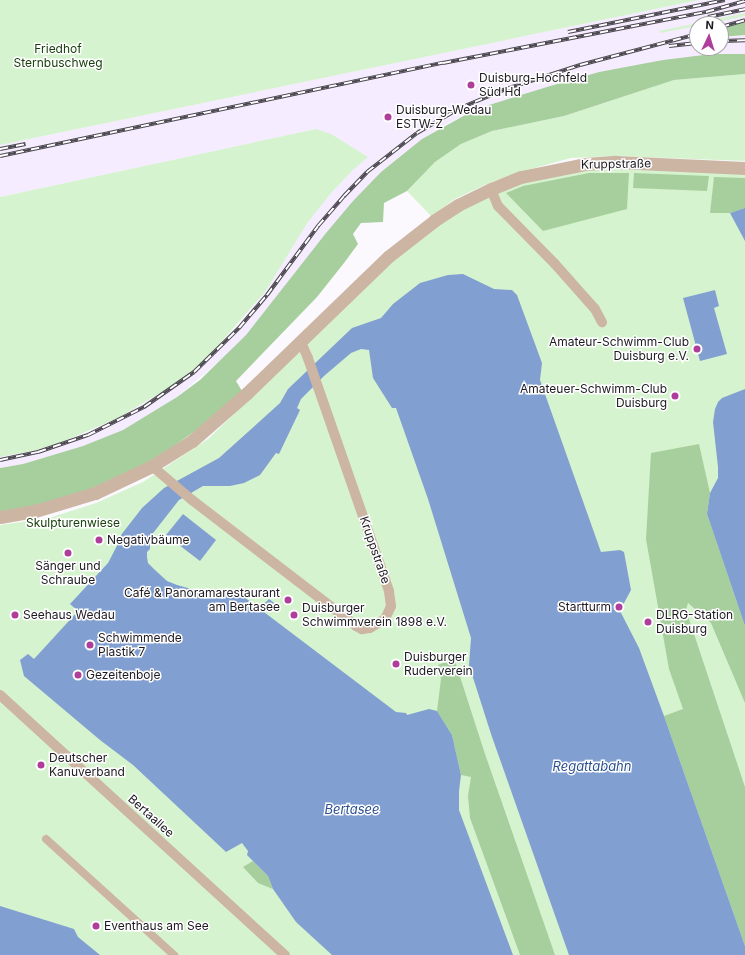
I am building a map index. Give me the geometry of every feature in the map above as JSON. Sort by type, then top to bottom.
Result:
[{"type":"street","name":"Kruppstraße","points":[[0,517],[35,512],[65,504],[95,493],[152,466],[192,441],[218,420],[389,256],[422,230],[458,205],[490,188],[521,177],[585,164],[624,162],[745,168]]},
{"type":"street","points":[[490,188],[498,206],[555,264],[595,308],[602,322]]},
{"type":"street","name":"Kruppstraße","points":[[152,466],[188,497],[356,626],[362,629],[370,628],[384,619],[391,606],[390,591],[309,362],[300,342]]},
{"type":"street","name":"Bertaallee","points":[[0,695],[285,955]]},
{"type":"street","points":[[46,839],[174,955]]},
{"type":"shaded area","points":[[698,0],[745,0],[745,22],[729,27],[729,16],[689,16],[689,56],[699,56],[599,72],[476,109],[447,124],[423,139],[381,172],[326,233],[246,335],[224,357],[177,397],[123,430],[83,446],[23,464],[0,468],[0,457],[37,450],[88,432],[143,404],[193,370],[237,326],[265,292],[308,222],[332,192],[368,157],[316,129],[0,197],[0,145]]},
{"type":"shaded area","points":[[745,35],[745,54],[729,54],[729,36]]},
{"type":"green space","name":"Friedhof Sternbuschweg","points":[[0,0],[699,0],[0,145]]},
{"type":"green space","points":[[745,13],[745,16],[729,20],[729,16]]},
{"type":"green space","points":[[745,22],[745,35],[729,36],[729,27]]},
{"type":"green space","points":[[689,25],[689,28],[660,33],[659,31]]},
{"type":"green space","points":[[729,54],[745,54],[745,74],[674,80],[564,116],[492,131],[461,144],[435,162],[407,191],[384,203],[383,222],[361,223],[353,234],[358,244],[344,263],[317,297],[236,381],[242,391],[215,417],[150,463],[77,496],[0,513],[0,468],[23,464],[83,446],[123,430],[177,397],[200,380],[246,335],[353,201],[381,172],[422,139],[476,109],[599,72],[663,60],[696,56],[729,56]]},
{"type":"green space","points":[[745,74],[745,161],[616,156],[571,158],[520,172],[489,183],[455,199],[431,216],[407,191],[435,162],[461,144],[492,131],[564,116],[674,80]]},
{"type":"green space","points":[[316,129],[331,134],[368,157],[332,192],[308,222],[265,292],[216,348],[193,370],[170,387],[118,418],[62,442],[37,450],[0,457],[0,197]]},
{"type":"green space","name":"Skulpturenwiese","points":[[618,167],[745,173],[745,955],[0,955],[0,525],[49,518],[96,503],[143,482],[208,439],[398,256],[451,214],[494,190],[561,172]]},
{"type":"green space","points":[[589,173],[629,173],[627,209],[543,231],[506,193],[523,186]]},
{"type":"green space","points":[[634,173],[709,176],[707,191],[633,188]]},
{"type":"green space","points":[[714,177],[745,178],[745,208],[730,213],[710,213]]},
{"type":"green space","points":[[699,444],[710,493],[707,514],[745,626],[745,703],[711,623],[688,603],[686,610],[745,787],[745,946],[664,716],[683,709],[669,669],[646,539],[651,453]]},
{"type":"green space","points":[[454,658],[485,754],[555,955],[520,955],[470,818],[468,796],[471,777],[461,775],[452,735],[437,711],[441,679],[438,665]]},
{"type":"green space","points":[[253,861],[268,876],[273,889],[258,883],[243,867]]},
{"type":"water","points":[[745,208],[745,241],[730,213]]},
{"type":"water","points":[[463,274],[494,289],[512,290],[517,295],[542,363],[540,380],[601,552],[620,550],[624,552],[631,590],[623,605],[618,607],[639,648],[664,716],[745,946],[745,955],[569,955],[491,734],[469,665],[471,638],[428,499],[396,408],[392,408],[373,378],[369,350],[361,349],[351,353],[324,376],[301,399],[297,408],[300,410],[279,454],[276,453],[260,475],[244,483],[230,486],[203,486],[179,500],[150,537],[150,549],[147,552],[148,563],[167,581],[177,585],[195,590],[235,590],[396,712],[406,713],[407,715],[429,709],[437,711],[452,735],[461,775],[459,810],[513,955],[332,955],[296,922],[273,889],[268,876],[247,855],[248,851],[242,843],[226,852],[133,765],[100,740],[24,676],[20,660],[28,654],[34,659],[78,611],[70,604],[108,563],[121,538],[121,535],[142,508],[164,488],[219,458],[280,403],[288,389],[352,328],[381,318],[393,304],[420,283],[448,275]]},
{"type":"water","points":[[715,290],[719,306],[714,308],[727,354],[700,361],[683,298]]},
{"type":"water","points":[[745,389],[745,626],[707,514],[710,493],[718,478],[713,422],[715,409],[718,402],[722,398]]},
{"type":"water","points":[[183,514],[216,540],[200,561],[166,535]]},
{"type":"water","points":[[269,599],[277,605],[272,611],[264,604]]},
{"type":"water","points":[[0,906],[74,929],[78,937],[100,955],[0,955]]},
{"type":"railway","points":[[568,32],[725,0]]},
{"type":"railway","points":[[0,156],[443,63],[706,12],[745,1]]},
{"type":"railway","points":[[713,16],[745,9]]},
{"type":"railway","points":[[729,25],[745,20]]},
{"type":"railway","points":[[0,460],[38,452],[88,435],[144,407],[194,372],[239,328],[267,295],[318,226],[344,196],[367,172],[417,133],[460,108],[506,89],[580,65],[689,36]]},
{"type":"railway","points":[[729,41],[745,40]]},
{"type":"railway","points":[[669,46],[689,44]]},
{"type":"railway","points":[[0,149],[26,144]]},
{"type":"place","name":"Duisburg-Hochfeld Süd Hd","points":[[471,85]]},
{"type":"place","name":"Duisburg-Wedau ESTW-Z","points":[[388,117]]},
{"type":"place","name":"Amateur-Schwimm-Club Duisburg e.V.","points":[[697,349]]},
{"type":"place","name":"Amateuer-Schwimm-Club Duisburg","points":[[675,396]]},
{"type":"place","name":"Negativbäume","points":[[99,540]]},
{"type":"place","name":"Sänger und Schraube","points":[[68,553]]},
{"type":"place","name":"Café & Panoramarestaurant am Bertasee","points":[[288,600]]},
{"type":"place","name":"Startturm","points":[[619,607]]},
{"type":"place","name":"Seehaus Wedau","points":[[15,615]]},
{"type":"place","name":"Duisburger Schwimmverein 1898 e.V.","points":[[294,615]]},
{"type":"place","name":"DLRG-Station Duisburg","points":[[648,622]]},
{"type":"place","name":"Schwimmende Plastik 7","points":[[90,645]]},
{"type":"place","name":"Duisburger Ruderverein","points":[[396,664]]},
{"type":"place","name":"Gezeitenboje","points":[[78,675]]},
{"type":"place","name":"Deutscher Kanuverband","points":[[41,765]]},
{"type":"place","name":"Eventhaus am See","points":[[96,926]]},
{"type":"water label","name":"Regattabahn","points":[[592,766]]},
{"type":"water label","name":"Bertasee","points":[[352,809]]}]
